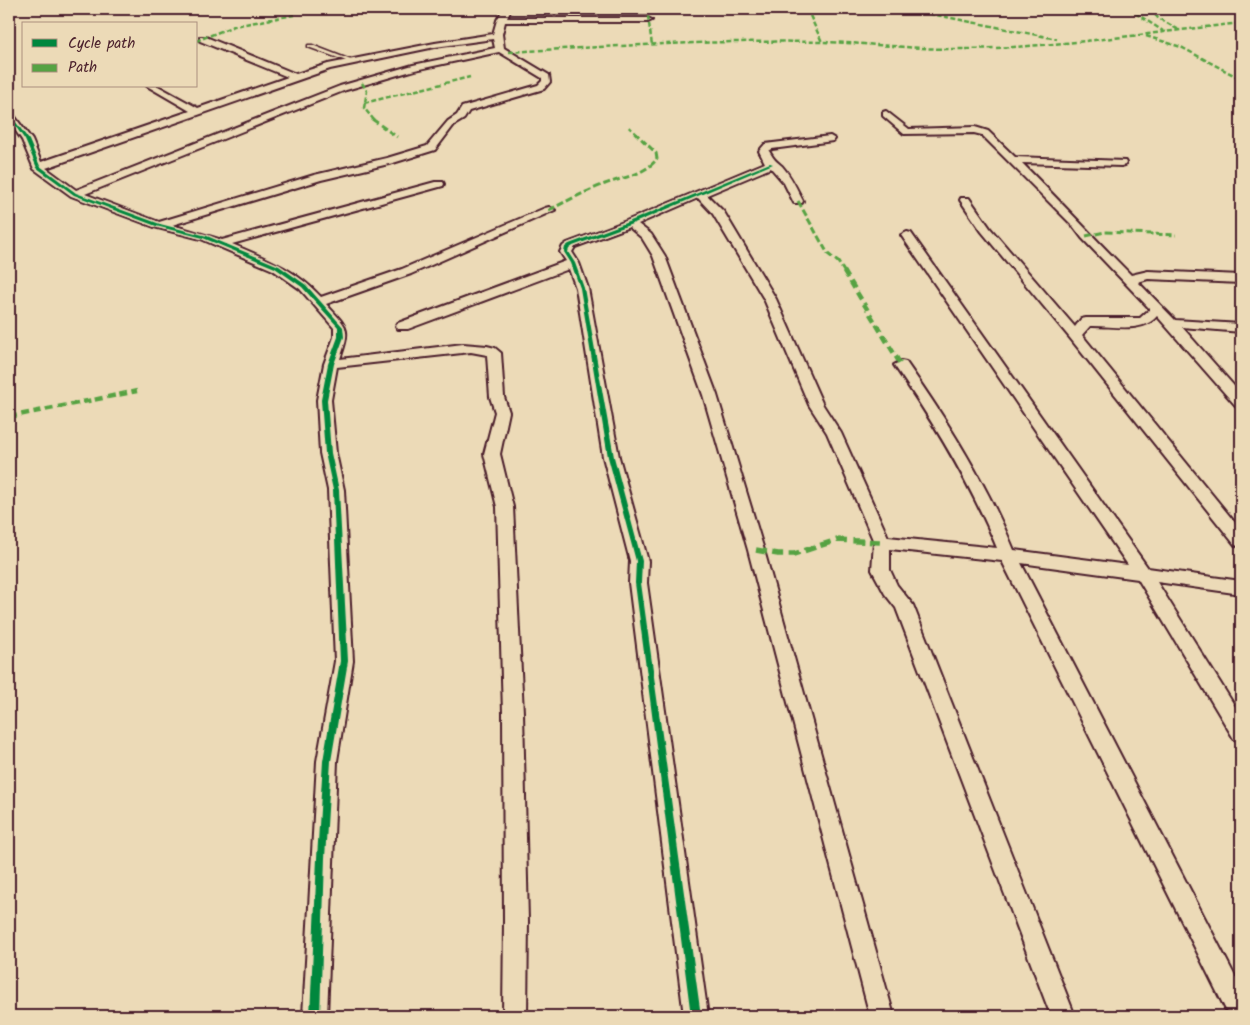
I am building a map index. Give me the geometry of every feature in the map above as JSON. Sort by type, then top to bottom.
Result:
[{"type":"street","points":[[500,49],[497,36],[501,20],[507,9]]},
{"type":"street","points":[[501,20],[648,20]]},
{"type":"street","points":[[38,167],[296,77],[354,62],[455,42],[497,36]]},
{"type":"street","points":[[203,39],[296,77]]},
{"type":"street","points":[[75,194],[343,88],[413,68],[500,49],[546,77],[546,82],[541,87],[531,91],[465,109],[461,117],[451,123],[431,148],[389,161],[318,177],[158,226]]},
{"type":"street","points":[[155,88],[199,112]]},
{"type":"street","points":[[886,114],[907,132],[982,131],[1077,224],[1130,282],[1172,324],[1241,403]]},
{"type":"street","points":[[9,115],[27,140],[38,167],[75,194],[158,226],[205,237],[276,267],[304,286],[340,326],[341,337],[331,364],[324,400],[328,453],[336,490],[344,662],[327,762],[320,858],[315,1016]]},
{"type":"street","points":[[798,202],[780,172],[771,164],[764,151],[765,148],[830,139]]},
{"type":"street","points":[[1013,160],[1120,163]]},
{"type":"street","points":[[696,1016],[638,582],[639,561],[611,457],[582,288],[573,262],[566,252],[571,245],[630,223],[771,164]]},
{"type":"street","points":[[220,244],[439,184]]},
{"type":"street","points":[[699,193],[718,212],[770,299],[816,405],[834,433],[882,542],[881,570],[891,588],[904,605],[1063,1016]]},
{"type":"street","points":[[965,200],[986,230],[1075,335],[1241,541]]},
{"type":"street","points":[[319,302],[348,294],[402,274],[482,237],[549,210]]},
{"type":"street","points":[[630,223],[647,236],[659,256],[710,395],[756,550],[882,1016]]},
{"type":"street","points":[[907,235],[1144,574],[1241,733]]},
{"type":"street","points":[[403,326],[573,262]]},
{"type":"street","points":[[1130,282],[1135,277],[1148,276],[1241,279]]},
{"type":"street","points":[[1075,335],[1086,322],[1136,323],[1146,320],[1157,309]]},
{"type":"street","points":[[1172,324],[1241,328]]},
{"type":"street","points":[[331,364],[463,348],[480,348],[494,353],[497,397],[502,412],[492,454],[505,507],[513,703],[516,921],[515,1016]]},
{"type":"street","points":[[901,365],[930,405],[997,525],[1008,555],[1165,867],[1241,1013]]},
{"type":"street","points":[[882,542],[1008,555],[1241,587]]},
{"type":"lane","points":[[310,46],[354,62]]},
{"type":"marked path","points":[[647,9],[652,45]]},
{"type":"marked path","points":[[807,9],[822,42]]},
{"type":"marked path","points":[[915,9],[931,14],[1057,39]]},
{"type":"marked path","points":[[1129,9],[1163,31]]},
{"type":"marked path","points":[[1150,9],[1158,18],[1179,30]]},
{"type":"marked path","points":[[198,40],[234,26],[294,15]]},
{"type":"marked path","points":[[509,52],[744,42],[823,42],[948,49],[1000,48],[1104,39],[1241,23]]},
{"type":"marked path","points":[[1146,36],[1181,47],[1241,79]]},
{"type":"marked path","points":[[364,103],[470,77]]},
{"type":"marked path","points":[[362,83],[367,91],[364,100],[364,108],[367,113],[397,137]]},
{"type":"marked path","points":[[549,210],[605,184],[640,172],[653,164],[657,159],[656,153],[629,127]]},
{"type":"marked path","points":[[798,201],[828,254],[838,262],[901,365]]},
{"type":"marked path","points":[[1086,236],[1105,232],[1176,235]]},
{"type":"marked path","points":[[9,417],[137,391]]},
{"type":"marked path","points":[[756,550],[778,554],[794,554],[837,540],[882,542]]},
{"type":"cycle path","points":[[9,115],[27,140],[38,167],[75,194],[158,225],[205,237],[277,267],[304,286],[340,327],[341,337],[331,364],[324,400],[328,453],[336,490],[344,661],[327,761],[315,1016]]},
{"type":"cycle path","points":[[696,1016],[638,583],[639,561],[611,457],[582,288],[573,263],[566,252],[567,248],[571,245],[630,223],[771,164]]}]
